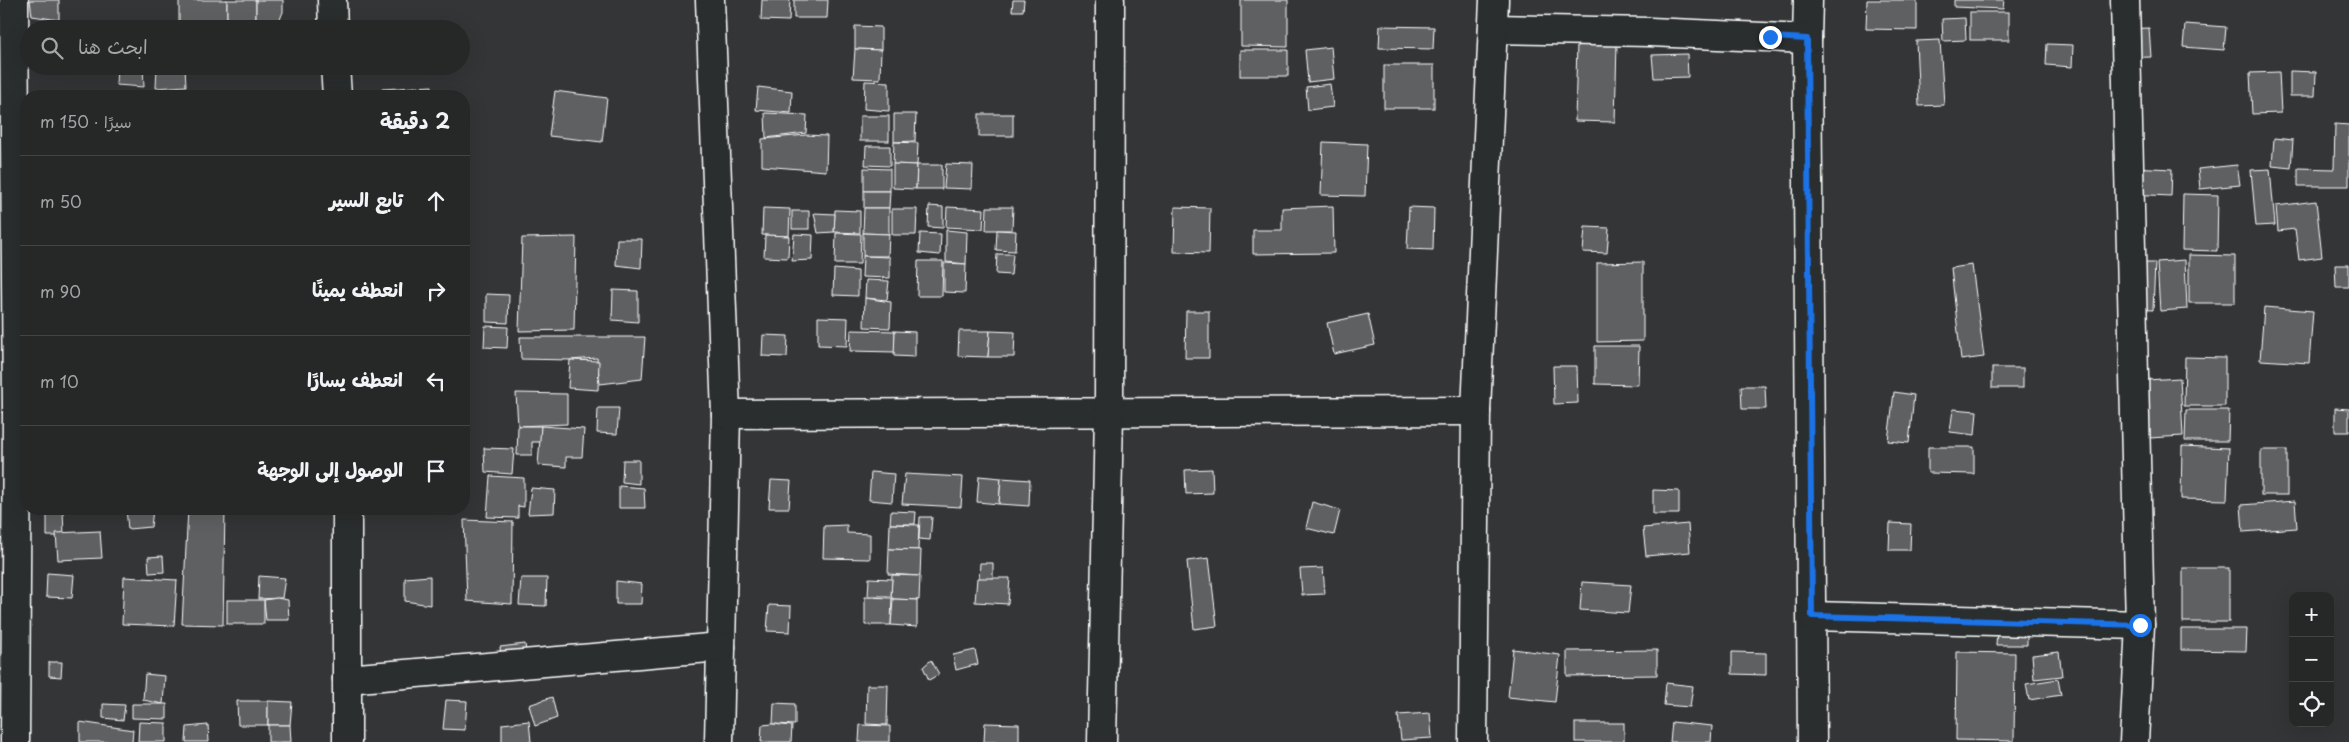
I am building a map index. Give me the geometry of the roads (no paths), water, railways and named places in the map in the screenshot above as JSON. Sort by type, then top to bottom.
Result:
[{"type":"street","points":[[14,0],[15,742]]},
{"type":"street","points":[[332,0],[333,20]]},
{"type":"street","points":[[710,0],[726,414],[719,742]]},
{"type":"street","points":[[1102,742],[1109,414],[1110,0]]},
{"type":"street","points":[[1473,742],[1476,411],[1494,0]]},
{"type":"street","points":[[1808,0],[1812,742]]},
{"type":"street","points":[[2125,0],[2140,625],[2134,742]]},
{"type":"street","points":[[1493,29],[1650,32],[1807,39]]},
{"type":"street","points":[[336,75],[337,90]]},
{"type":"street","points":[[726,414],[1109,414],[1476,411]]},
{"type":"street","points":[[347,515],[347,742]]},
{"type":"street","points":[[1812,616],[2140,625]]},
{"type":"street","points":[[348,679],[721,647]]}]
